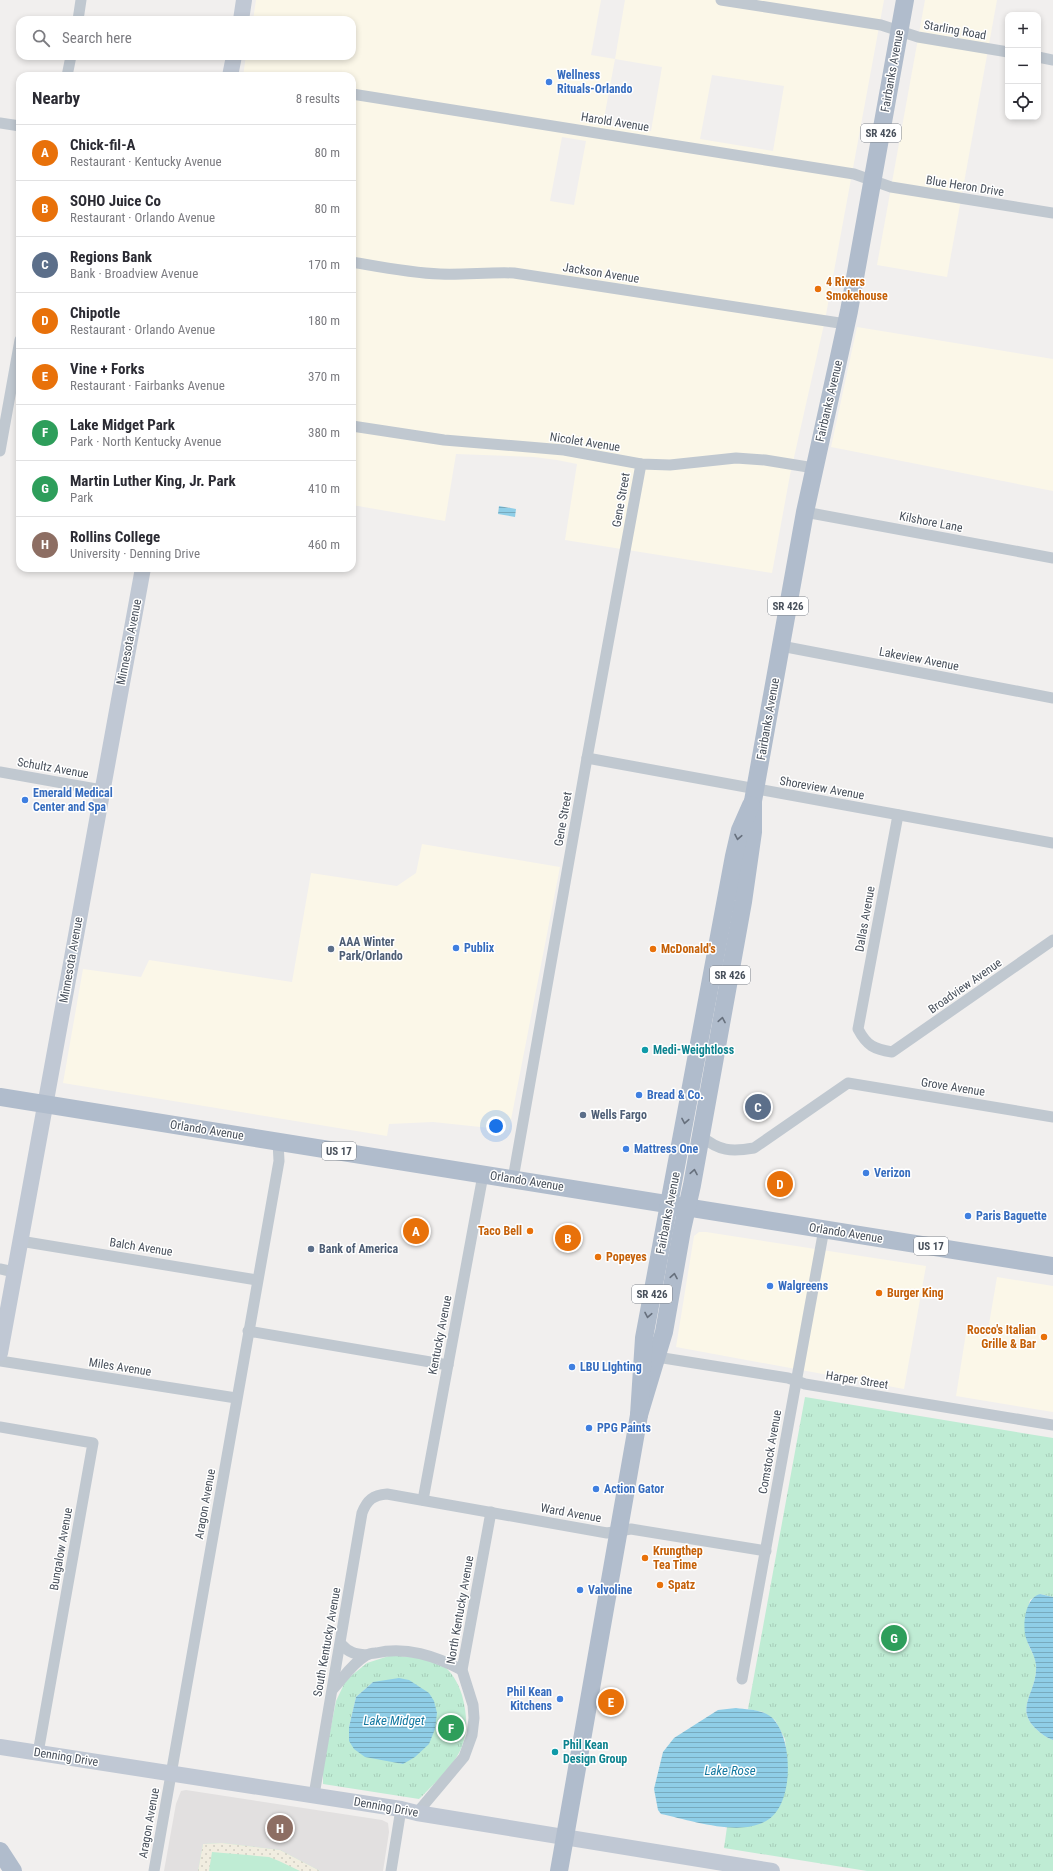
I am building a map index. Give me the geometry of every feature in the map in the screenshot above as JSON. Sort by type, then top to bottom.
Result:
[{"type":"main road","name":"Fairbanks Avenue","points":[[639,1415],[664,1332],[701,1136],[743,902],[753,832],[754,795],[805,512],[846,324],[905,0]]},
{"type":"main road","name":"Fairbanks Avenue","points":[[559,1871],[639,1415],[644,1338],[738,836],[754,795]]},
{"type":"main road","name":"Orlando Avenue","points":[[0,1098],[484,1174],[1053,1266]]},
{"type":"main road","points":[[0,1851],[13,1871]]},
{"type":"street","points":[[79,16],[81,0]]},
{"type":"street","points":[[242,16],[244,0]]},
{"type":"street","name":"Starling Road","points":[[721,0],[881,25],[918,37],[1005,52]]},
{"type":"street","points":[[1041,58],[1053,60]]},
{"type":"street","points":[[68,72],[70,60]]},
{"type":"street","points":[[233,72],[234,60]]},
{"type":"street","name":"Harold Avenue","points":[[356,95],[840,171],[873,180]]},
{"type":"street","points":[[0,123],[16,125]]},
{"type":"street","name":"Blue Heron Drive","points":[[873,180],[891,187],[1053,213]]},
{"type":"street","name":"Jackson Avenue","points":[[356,263],[411,272],[442,274],[492,272],[514,273],[846,324]]},
{"type":"street","points":[[0,451],[16,362]]},
{"type":"street","name":"Nicolet Avenue","points":[[356,427],[444,440],[564,450],[641,464],[670,465],[736,458],[766,460],[814,468]]},
{"type":"street","name":"Gene Street","points":[[514,1179],[587,758],[641,464]]},
{"type":"street","name":"Kilshore Lane","points":[[805,512],[1053,558]]},
{"type":"street","name":"Minnesota Avenue","points":[[0,1353],[7,1270],[20,1241],[142,572]]},
{"type":"street","name":"Lakeview Avenue","points":[[781,646],[1053,698]]},
{"type":"street","name":"Shoreview Avenue","points":[[587,758],[754,795],[898,815],[1053,843]]},
{"type":"street","name":"Schultz Avenue","points":[[0,772],[102,790]]},
{"type":"street","name":"Dallas Avenue","points":[[892,1052],[871,1046],[863,1040],[858,1029],[898,815]]},
{"type":"street","name":"Broadview Avenue","points":[[892,1052],[1053,940]]},
{"type":"street","name":"Grove Avenue","points":[[701,1136],[711,1145],[721,1149],[738,1151],[754,1148],[848,1083],[1053,1117]]},
{"type":"street","name":"Aragon Avenue","points":[[154,1871],[236,1398],[279,1161],[278,1142]]},
{"type":"street","name":"Kentucky Avenue","points":[[422,1500],[484,1174]]},
{"type":"street","name":"Comstock Avenue","points":[[742,1679],[824,1229]]},
{"type":"street","name":"Balch Avenue","points":[[20,1241],[258,1280]]},
{"type":"street","points":[[248,1331],[448,1365]]},
{"type":"street","name":"Harper Street","points":[[657,1357],[788,1378],[812,1386],[1053,1425]]},
{"type":"street","name":"Miles Avenue","points":[[0,1361],[236,1398]]},
{"type":"street","name":"Bungalow Avenue","points":[[0,1427],[93,1443],[38,1753]]},
{"type":"street","name":"Ward Avenue","points":[[373,1497],[387,1494],[607,1533],[631,1529],[766,1551]]},
{"type":"street","name":"South Kentucky Avenue","points":[[314,1795],[341,1644],[362,1513],[366,1502],[373,1497]]},
{"type":"street","name":"North Kentucky Avenue","points":[[417,1813],[464,1757],[472,1735],[474,1718],[473,1705],[462,1670],[491,1512]]},
{"type":"street","points":[[341,1644],[347,1651],[354,1654],[366,1655],[388,1650],[412,1651],[442,1659],[462,1670]]},
{"type":"street","points":[[333,1690],[354,1664],[366,1655]]},
{"type":"street","name":"Denning Drive","points":[[0,1747],[171,1772],[401,1809],[726,1867],[772,1871]]},
{"type":"street","points":[[391,1871],[401,1809]]},
{"type":"shaded area","points":[[256,0],[601,0],[591,55],[615,59],[625,0],[884,0],[825,320],[790,475],[772,573],[565,540],[577,464],[557,460],[534,457],[456,454],[445,521],[356,506],[356,72],[244,72],[245,60],[356,60],[356,16],[254,16]],"holes":[[[615,59],[662,67],[651,131],[603,124]],[[712,75],[784,86],[773,151],[700,139]],[[562,137],[586,141],[574,205],[550,201]]]},
{"type":"shaded area","points":[[925,0],[997,0],[947,277],[877,265]]},
{"type":"shaded area","points":[[857,327],[1053,359],[1053,491],[831,447]]},
{"type":"shaded area","points":[[422,844],[560,867],[509,1130],[433,1122],[389,1124],[387,1136],[63,1083],[83,969],[141,977],[149,960],[292,982],[311,873],[397,886],[416,873]]},
{"type":"shaded area","points":[[699,1232],[926,1266],[904,1389],[676,1347],[694,1236]]},
{"type":"shaded area","points":[[997,1277],[1053,1286],[1053,1412],[956,1396],[966,1333],[987,1336]]},
{"type":"shaded area","points":[[186,1790],[382,1820],[388,1823],[389,1832],[383,1871],[164,1871],[176,1804],[181,1791]]},
{"type":"green space","points":[[805,1397],[1053,1438],[1053,1597],[1040,1594],[1030,1600],[1026,1626],[1028,1643],[1036,1665],[1034,1683],[1028,1698],[1027,1713],[1029,1720],[1035,1728],[1053,1740],[1053,1871],[867,1871],[724,1848],[727,1827],[745,1827],[787,1765],[785,1739],[775,1720],[763,1712],[748,1709]]},
{"type":"green space","points":[[392,1655],[436,1661],[451,1673],[462,1695],[466,1713],[464,1742],[451,1765],[419,1799],[323,1784],[323,1767],[336,1701],[346,1680],[367,1663]],"holes":[[[373,1682],[402,1764],[392,1761],[349,1727],[356,1697]]]},
{"type":"green space","points":[[222,1843],[280,1850],[320,1871],[198,1871],[203,1844]]},
{"type":"sand","points":[[222,1843],[280,1850],[320,1871],[300,1871],[269,1857],[212,1852],[209,1871],[198,1871],[203,1844]]},
{"type":"water","points":[[499,506],[516,509],[515,517],[498,514]]},
{"type":"water","points":[[1040,1594],[1053,1597],[1053,1740],[1035,1728],[1029,1720],[1027,1713],[1028,1698],[1034,1683],[1036,1665],[1025,1634],[1025,1617],[1031,1600]]},
{"type":"water","name":"Lake Midget","points":[[399,1678],[409,1680],[429,1693],[434,1701],[437,1713],[435,1729],[429,1744],[415,1757],[403,1764],[365,1757],[354,1749],[349,1741],[349,1727],[356,1697],[373,1682]]},
{"type":"water","name":"Lake Rose","points":[[736,1708],[767,1714],[775,1721],[781,1731],[785,1744],[788,1774],[782,1802],[775,1813],[766,1821],[755,1826],[742,1828],[714,1826],[661,1814],[658,1810],[654,1789],[663,1752],[674,1738],[718,1710]]},
{"type":"place","name":"Wellness Rituals-Orlando","points":[[549,82]]},
{"type":"place","name":"4 Rivers Smokehouse","points":[[818,289]]},
{"type":"place","name":"Emerald Medical Center and Spa","points":[[25,800]]},
{"type":"place","name":"Publix","points":[[456,948]]},
{"type":"place","name":"AAA Winter Park/Orlando","points":[[331,949]]},
{"type":"place","name":"McDonald's","points":[[653,949]]},
{"type":"place","name":"Medi-Weightloss","points":[[645,1050]]},
{"type":"place","name":"Bread & Co.","points":[[639,1095]]},
{"type":"place","name":"Regions Bank","points":[[758,1107]]},
{"type":"place","name":"Wells Fargo","points":[[583,1115]]},
{"type":"place","name":"Mattress One","points":[[626,1149]]},
{"type":"place","name":"Verizon","points":[[866,1173]]},
{"type":"place","name":"Chipotle","points":[[780,1184]]},
{"type":"place","name":"Paris Baguette","points":[[968,1216]]},
{"type":"place","name":"Chick-fil-A","points":[[416,1231]]},
{"type":"place","name":"Taco Bell","points":[[530,1231]]},
{"type":"place","name":"SOHO Juice Co","points":[[568,1238]]},
{"type":"place","name":"Bank of America","points":[[311,1249]]},
{"type":"place","name":"Popeyes","points":[[598,1257]]},
{"type":"place","name":"Walgreens","points":[[770,1286]]},
{"type":"place","name":"Burger King","points":[[879,1293]]},
{"type":"place","name":"Rocco's Italian Grille & Bar","points":[[1044,1337]]},
{"type":"place","name":"LBU LIghting","points":[[572,1367]]},
{"type":"place","name":"PPG Paints","points":[[589,1428]]},
{"type":"place","name":"Action Gator","points":[[596,1489]]},
{"type":"place","name":"Krungthep Tea Time","points":[[645,1558]]},
{"type":"place","name":"Spatz","points":[[660,1585]]},
{"type":"place","name":"Valvoline","points":[[580,1590]]},
{"type":"place","name":"Martin Luther King, Jr. Park","points":[[894,1638]]},
{"type":"place","name":"Phil Kean Kitchens","points":[[560,1699]]},
{"type":"place","name":"Vine + Forks","points":[[611,1702]]},
{"type":"place","name":"Lake Midget Park","points":[[451,1728]]},
{"type":"place","name":"Phil Kean Design Group","points":[[555,1752]]},
{"type":"place","name":"Rollins College","points":[[280,1828]]}]
